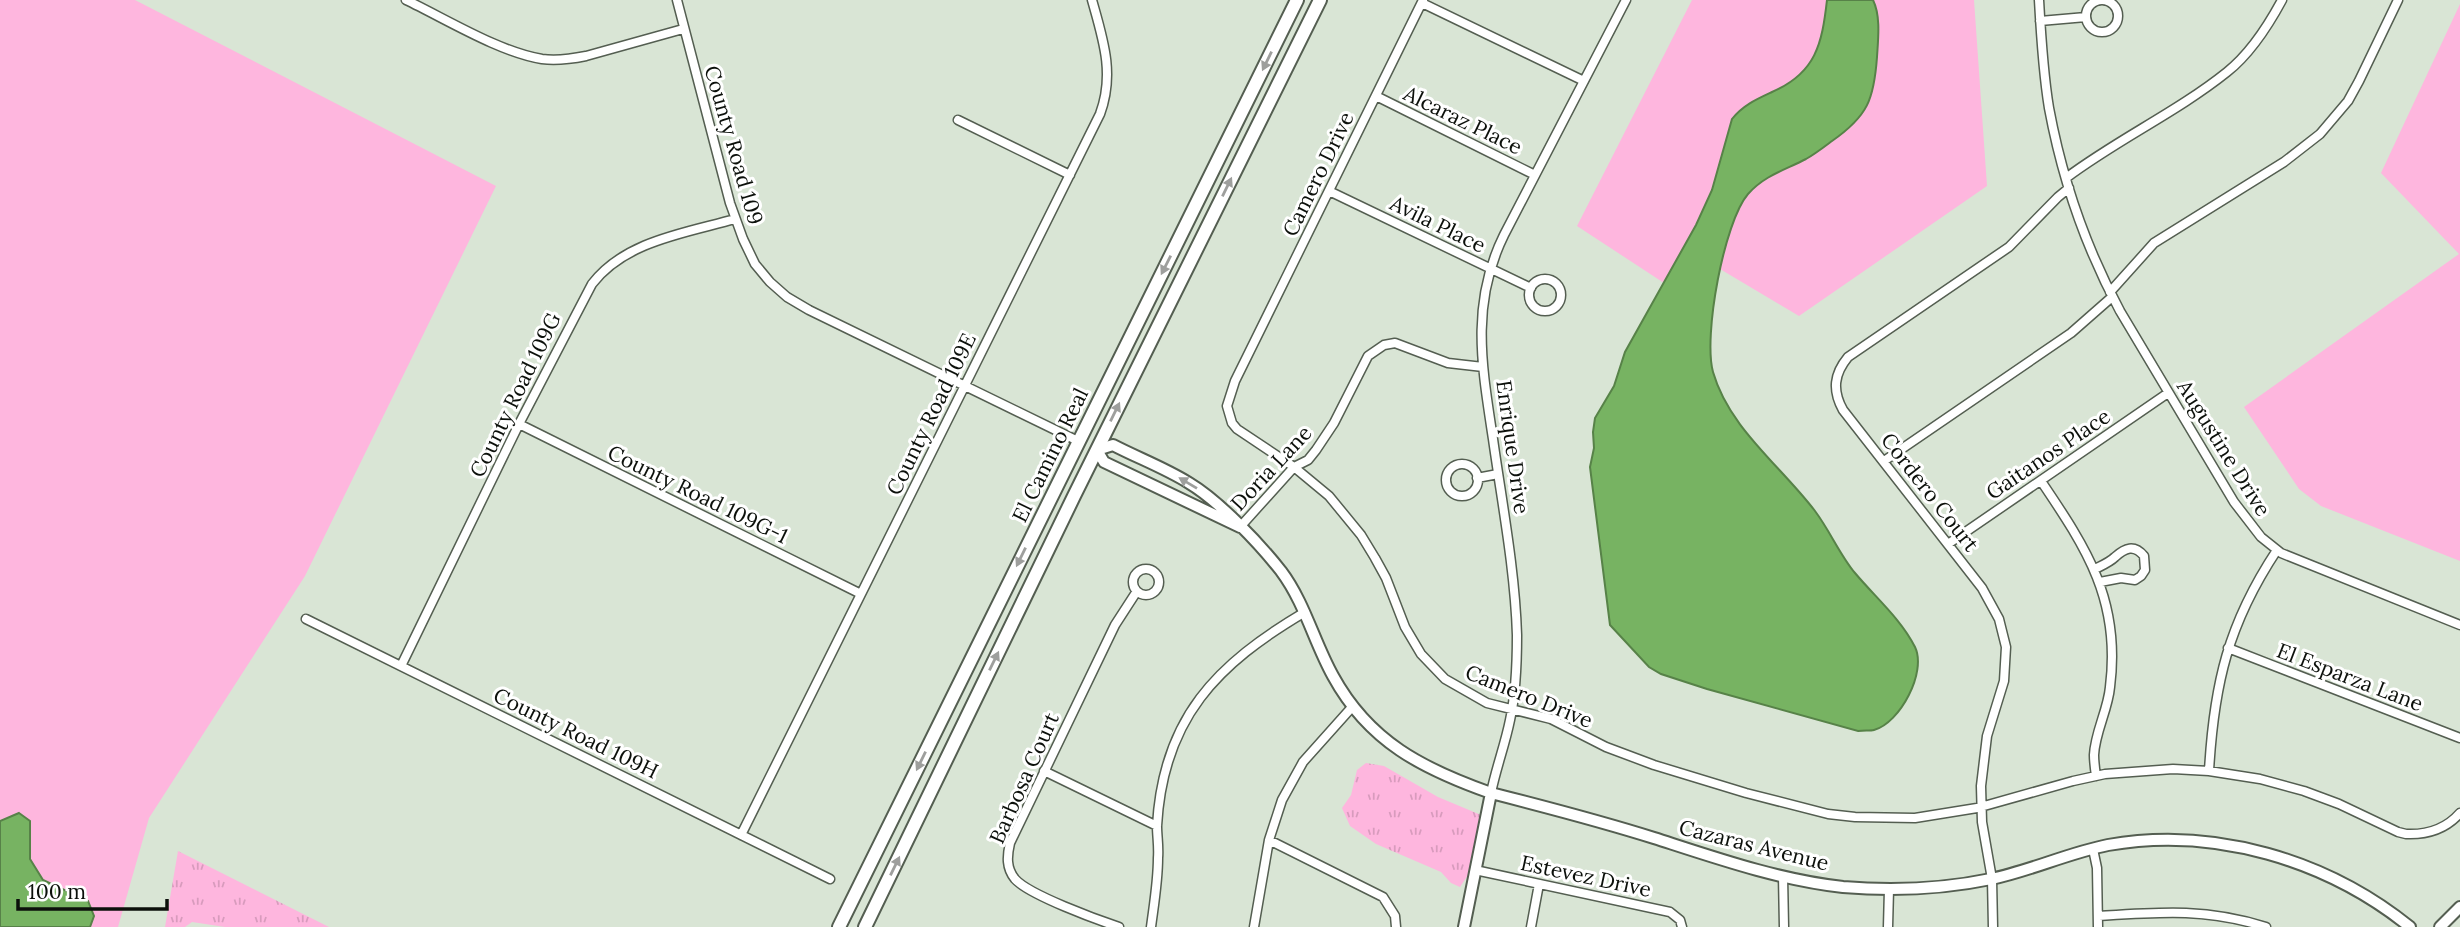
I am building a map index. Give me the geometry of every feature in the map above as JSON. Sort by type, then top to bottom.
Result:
[{"type":"main road","name":"El Camino Real","points":[[839,927],[1297,0]]},
{"type":"main road","name":"El Camino Real","points":[[865,927],[1320,0]]},
{"type":"main road","points":[[1078,441],[1097,450]]},
{"type":"street","points":[[406,0],[506,48],[543,59],[586,56],[683,29]]},
{"type":"street","name":"County Road 109","points":[[677,0],[734,219],[755,264],[771,282],[787,297],[964,387],[1078,441]]},
{"type":"street","name":"County Road 109E","points":[[741,835],[1100,114],[1107,92],[1108,63],[1092,0]]},
{"type":"street","name":"Enrique Drive","points":[[1464,927],[1491,793],[1512,709],[1516,662],[1515,612],[1483,368],[1480,325],[1485,286],[1496,251],[1626,0]]},
{"type":"street","name":"Augustine Drive","points":[[2039,0],[2049,108],[2069,188],[2111,295],[2234,502],[2261,537],[2291,558],[2460,625]]},
{"type":"street","points":[[2066,178],[2228,72],[2256,42],[2282,0]]},
{"type":"street","points":[[1884,461],[2071,333],[2111,295],[2154,243],[2284,162],[2320,134],[2348,101],[2360,81],[2398,0]]},
{"type":"street","points":[[1422,1],[1584,81]]},
{"type":"street","name":"Camero Drive","points":[[1422,1],[1236,381],[1227,406],[1228,415],[1237,429],[1294,467],[1329,496],[1360,535],[1386,578],[1411,639],[1432,668],[1451,684],[1471,696],[1551,719],[1606,747],[1654,765],[1828,814],[1915,818],[1980,807],[2096,776],[2140,771],[2209,771],[2281,784],[2339,804],[2406,834],[2439,829],[2460,813]]},
{"type":"street","points":[[2040,21],[2086,17]]},
{"type":"street","name":"Alcaraz Place","points":[[1376,96],[1535,175]]},
{"type":"street","points":[[958,120],[1070,175]]},
{"type":"street","name":"Cordero Court","points":[[1993,927],[1992,879],[1980,807],[1985,749],[2004,681],[2006,647],[1999,619],[1991,603],[1948,544],[1843,410],[1837,400],[1835,381],[1848,356],[2008,247],[2069,188]]},
{"type":"street","name":"Avila Place","points":[[1329,191],[1531,288]]},
{"type":"street","name":"County Road 109G","points":[[401,666],[586,293],[607,267],[640,247],[734,219]]},
{"type":"street","name":"Doria Lane","points":[[1240,527],[1294,467],[1308,460],[1316,450],[1334,423],[1361,366],[1368,356],[1384,345],[1403,345],[1448,363],[1483,368]]},
{"type":"street","name":"Gaitanos Place","points":[[1948,544],[2168,393]]},
{"type":"street","name":"County Road 109G-1","points":[[519,425],[861,594]]},
{"type":"street","name":"Cazaras Avenue","points":[[1240,527],[1104,462],[1097,450],[1112,445],[1187,482],[1220,507],[1240,527],[1282,573],[1305,612],[1332,675],[1353,706],[1381,736],[1399,751],[1446,777],[1491,793],[1783,876],[1843,887],[1933,887],[1992,879],[2093,849],[2147,841],[2228,845],[2310,868],[2343,883],[2410,927]]},
{"type":"street","points":[[1477,478],[1498,474]]},
{"type":"street","points":[[2041,481],[2072,527],[2095,569],[2110,622],[2112,670],[2110,690],[2094,754],[2096,776]]},
{"type":"street","points":[[2095,569],[2115,558],[2126,548],[2133,548],[2144,556],[2146,570],[2135,580],[2121,578],[2100,582]]},
{"type":"street","points":[[2209,771],[2214,712],[2228,648],[2245,604],[2277,550]]},
{"type":"street","name":"Barbosa Court","points":[[1119,927],[1083,915],[1021,884],[1007,863],[1010,843],[1044,771],[1115,625],[1137,592]]},
{"type":"street","points":[[1151,927],[1161,792],[1174,746],[1201,695],[1228,665],[1305,612]]},
{"type":"street","name":"County Road 109H","points":[[306,619],[830,879]]},
{"type":"street","name":"El Esparza Lane","points":[[2228,648],[2460,738]]},
{"type":"street","points":[[1254,927],[1269,840],[1282,800],[1298,770],[1353,706]]},
{"type":"street","points":[[1044,771],[1157,826]]},
{"type":"street","points":[[1269,840],[1382,897],[1395,916],[1396,927]]},
{"type":"street","points":[[2093,849],[2097,868],[2098,927]]},
{"type":"street","name":"Estevez Drive","points":[[1475,870],[1670,912],[1680,920],[1682,927]]},
{"type":"street","points":[[1783,876],[1784,927]]},
{"type":"street","points":[[1531,927],[1539,884]]},
{"type":"street","points":[[1888,927],[1889,889]]},
{"type":"street","points":[[2440,927],[2460,906]]},
{"type":"street","points":[[2099,915],[2178,911],[2227,916],[2266,927]]},
{"type":"green space","points":[[0,0],[135,0],[496,186],[305,576],[149,818],[118,927],[0,927]]},
{"type":"green space","points":[[1692,0],[1827,0],[1819,43],[1808,66],[1787,84],[1750,103],[1732,119],[1712,190],[1664,283],[1577,226]]},
{"type":"green space","points":[[1873,0],[1974,0],[1987,186],[1799,316],[1720,269],[1731,228],[1745,199],[1768,178],[1807,159],[1876,7]]},
{"type":"green space","points":[[2460,4],[2460,561],[2321,506],[2299,489],[2244,407],[2459,254],[2381,173]]},
{"type":"green space","points":[[1366,763],[1384,766],[1438,797],[1481,815],[1468,875],[1460,887],[1451,883],[1441,872],[1376,844],[1350,826],[1342,808],[1351,795],[1357,770]]},
{"type":"green space","points":[[178,851],[329,927],[225,927],[192,922],[185,927],[165,927]]},
{"type":"shaded area","points":[[1827,0],[1873,0],[1877,13],[1878,36],[1876,72],[1871,95],[1861,115],[1844,132],[1809,157],[1761,182],[1748,194],[1739,208],[1718,280],[1713,307],[1711,355],[1713,372],[1721,392],[1743,429],[1802,494],[1850,566],[1895,618],[1915,647],[1918,657],[1917,670],[1902,707],[1884,725],[1874,730],[1858,731],[1707,689],[1661,674],[1649,667],[1610,625],[1590,467],[1595,418],[1614,386],[1625,352],[1696,225],[1712,190],[1732,119],[1750,103],[1787,84],[1807,66],[1819,43]]},
{"type":"shaded area","points":[[19,813],[30,821],[30,859],[43,880],[88,901],[94,916],[90,927],[0,927],[0,821]]}]
